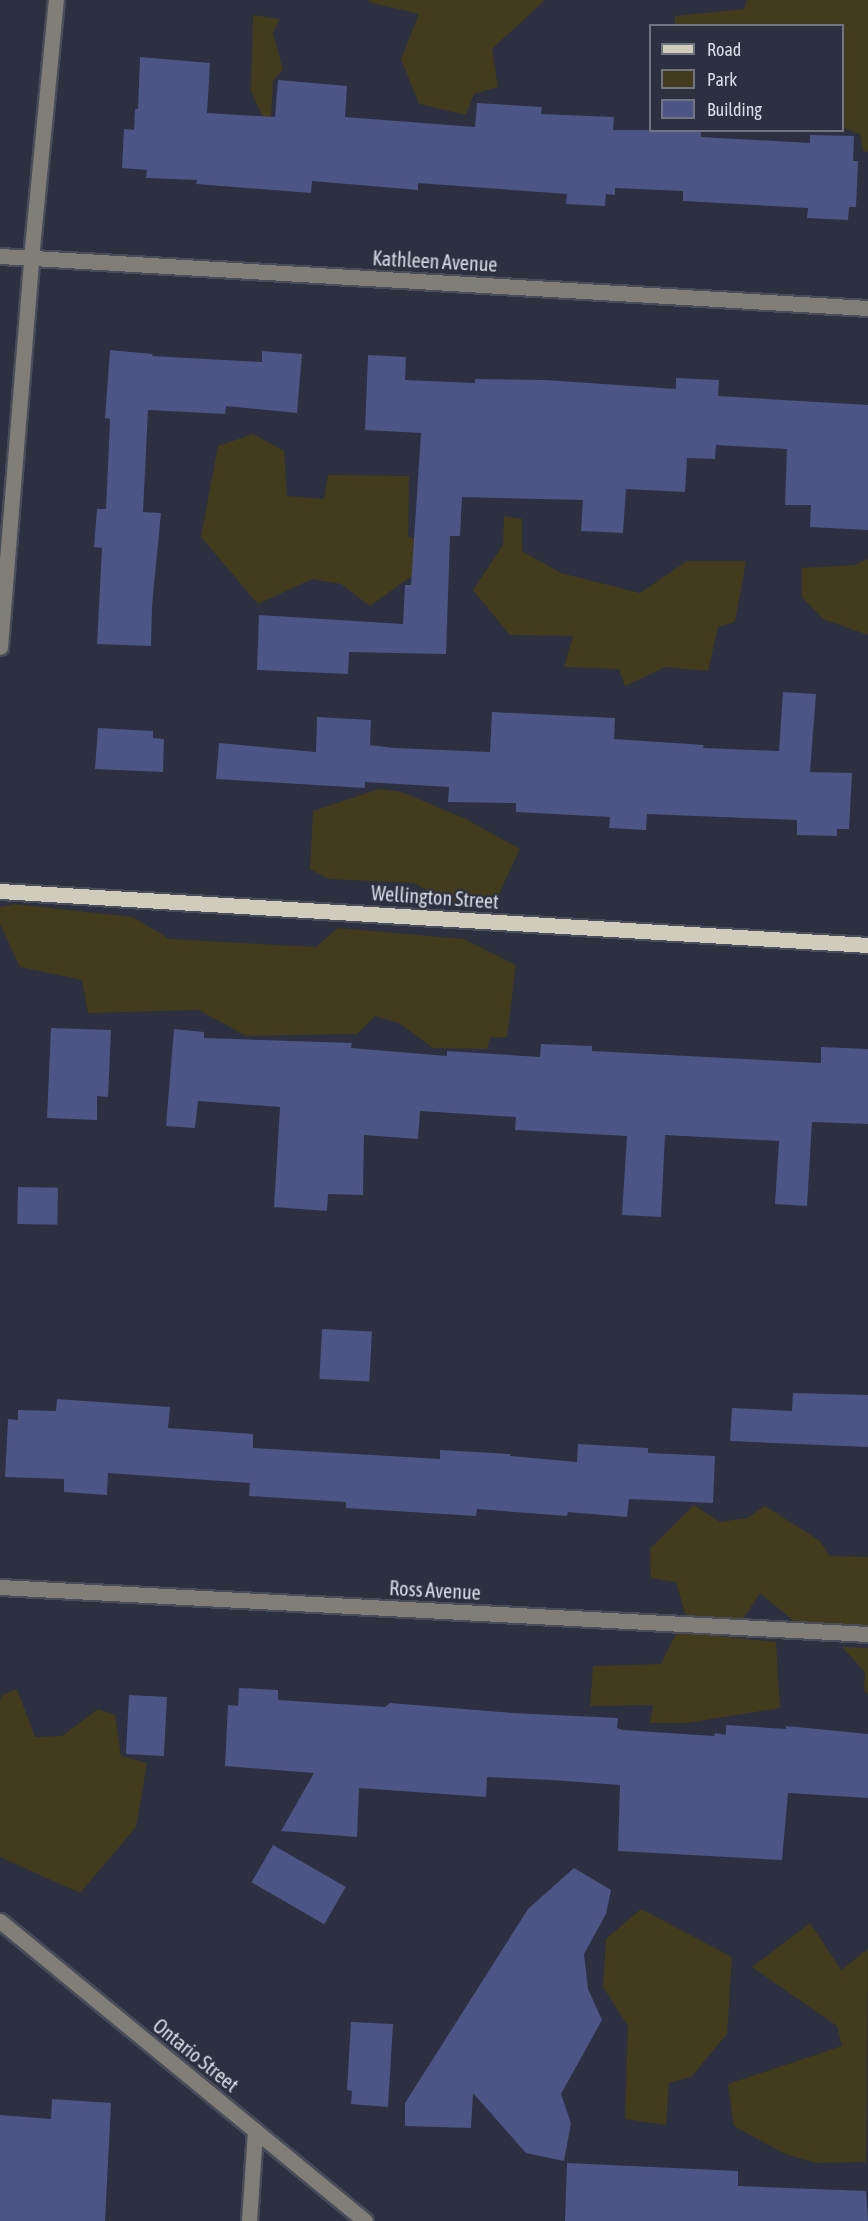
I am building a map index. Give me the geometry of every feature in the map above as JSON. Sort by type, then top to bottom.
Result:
[{"type":"main road","name":"Wellington Street","points":[[0,891],[868,945]]},
{"type":"street","points":[[0,646],[31,258],[56,0]]},
{"type":"street","name":"Kathleen Avenue","points":[[0,256],[868,308]]},
{"type":"street","name":"Ross Avenue","points":[[0,1587],[868,1634]]},
{"type":"street","name":"Ontario Street","points":[[0,1921],[365,2221]]},
{"type":"street","points":[[249,2221],[255,2130]]},
{"type":"green space","points":[[369,0],[545,0],[492,49],[498,87],[474,94],[466,115],[419,104],[401,59],[419,14],[368,2]]},
{"type":"green space","points":[[747,0],[868,0],[868,152],[863,151],[860,134],[844,128],[844,24],[675,24],[675,16],[744,9]]},
{"type":"green space","points":[[253,15],[280,19],[273,33],[283,70],[273,81],[270,132],[251,91]]},
{"type":"green space","points":[[253,434],[284,451],[287,496],[324,499],[328,475],[409,476],[408,537],[427,540],[420,570],[370,606],[341,584],[312,579],[258,604],[201,537],[218,446]]},
{"type":"green space","points":[[504,516],[522,519],[522,551],[561,573],[640,593],[687,561],[746,561],[735,622],[718,627],[708,671],[665,667],[625,686],[619,669],[564,667],[573,636],[510,635],[473,590],[503,545]]},
{"type":"green space","points":[[868,559],[868,635],[823,619],[802,597],[802,568],[855,565]]},
{"type":"green space","points":[[379,789],[402,792],[466,819],[520,849],[496,900],[457,908],[414,883],[329,879],[310,869],[313,811]]},
{"type":"green space","points":[[14,904],[133,917],[169,939],[316,947],[338,928],[464,939],[516,965],[507,1037],[490,1038],[487,1049],[433,1048],[399,1023],[375,1016],[357,1034],[246,1036],[199,1010],[88,1013],[82,980],[20,967],[0,924],[0,907]]},
{"type":"green space","points":[[694,1505],[720,1522],[747,1518],[765,1506],[820,1541],[830,1556],[868,1557],[868,1631],[795,1622],[760,1593],[734,1633],[690,1630],[676,1582],[651,1578],[650,1549]]},
{"type":"green space","points":[[677,1632],[776,1642],[780,1708],[687,1723],[650,1723],[653,1705],[590,1706],[593,1666],[661,1664]]},
{"type":"green space","points":[[842,1647],[868,1648],[868,1695],[864,1690],[865,1672]]},
{"type":"green space","points":[[17,1689],[35,1737],[62,1736],[98,1709],[115,1715],[121,1756],[147,1763],[136,1827],[80,1893],[0,1857],[0,1701],[2,1695]]},
{"type":"green space","points":[[641,1909],[732,1957],[727,2034],[691,2077],[669,2083],[666,2125],[625,2119],[628,2026],[603,1987],[606,1939]]},
{"type":"green space","points":[[810,1923],[841,1970],[868,1949],[866,2162],[815,2163],[783,2153],[734,2126],[728,2084],[842,2046],[837,2026],[752,1967]]},
{"type":"building","points":[[140,57],[210,63],[207,113],[275,117],[278,80],[347,86],[345,117],[475,127],[477,103],[542,107],[541,114],[614,117],[613,130],[701,132],[701,137],[810,143],[810,135],[854,136],[853,161],[858,161],[856,207],[849,207],[848,220],[807,218],[808,208],[683,201],[683,191],[615,188],[615,195],[606,194],[605,206],[566,204],[567,194],[418,183],[418,190],[312,181],[311,193],[196,184],[197,180],[146,178],[147,170],[122,168],[124,129],[134,130],[135,109],[138,109]]},
{"type":"building","points":[[110,350],[153,354],[152,356],[262,362],[262,351],[302,354],[297,413],[226,406],[225,414],[148,410],[143,512],[161,513],[152,606],[151,646],[97,644],[102,548],[94,547],[97,509],[106,509],[110,419],[105,418]]},
{"type":"building","points":[[368,355],[406,357],[405,380],[475,383],[475,379],[545,380],[676,389],[676,378],[719,380],[718,396],[868,405],[868,530],[810,527],[811,505],[785,505],[787,449],[716,445],[715,459],[687,458],[685,492],[626,489],[623,533],[581,531],[583,500],[462,497],[460,536],[450,536],[446,654],[349,652],[348,674],[257,670],[259,615],[403,624],[405,585],[411,585],[421,433],[365,430]]},
{"type":"building","points":[[783,692],[816,694],[810,772],[852,773],[849,829],[837,829],[837,836],[797,835],[797,820],[647,814],[646,830],[609,828],[610,817],[516,812],[516,803],[448,802],[449,787],[365,782],[365,788],[216,779],[219,743],[316,752],[317,717],[371,720],[370,745],[394,748],[490,752],[492,712],[615,718],[614,739],[704,745],[703,748],[779,751]]},
{"type":"building","points":[[98,728],[153,731],[153,738],[164,739],[163,772],[95,769]]},
{"type":"building","points":[[51,1028],[111,1030],[108,1097],[97,1096],[97,1120],[47,1118]]},
{"type":"building","points":[[174,1029],[204,1032],[204,1038],[352,1043],[351,1048],[447,1056],[447,1051],[540,1057],[541,1044],[592,1046],[592,1051],[821,1063],[821,1047],[868,1049],[868,1124],[812,1122],[807,1206],[775,1204],[779,1141],[665,1135],[661,1217],[622,1215],[627,1136],[515,1130],[516,1117],[420,1111],[418,1139],[364,1135],[363,1195],[328,1194],[327,1211],[274,1207],[280,1107],[198,1101],[195,1128],[166,1126]]},
{"type":"building","points":[[18,1187],[58,1188],[57,1225],[17,1224]]},
{"type":"building","points":[[322,1329],[372,1332],[369,1382],[319,1379]]},
{"type":"building","points":[[793,1393],[868,1395],[868,1447],[730,1441],[732,1408],[792,1411]]},
{"type":"building","points":[[57,1399],[170,1407],[168,1428],[253,1434],[253,1448],[440,1459],[440,1450],[510,1454],[510,1456],[577,1462],[578,1444],[648,1448],[648,1453],[715,1456],[713,1503],[629,1499],[627,1517],[568,1512],[567,1516],[477,1509],[476,1516],[346,1508],[346,1502],[249,1496],[250,1483],[108,1473],[107,1495],[64,1492],[64,1479],[5,1477],[8,1419],[18,1420],[18,1410],[56,1411]]},
{"type":"building","points":[[239,1688],[278,1690],[278,1700],[385,1707],[390,1703],[512,1713],[618,1718],[617,1728],[623,1730],[714,1736],[715,1733],[726,1735],[726,1725],[786,1729],[786,1726],[868,1734],[868,1798],[788,1793],[782,1860],[618,1851],[620,1785],[552,1780],[487,1777],[486,1797],[359,1788],[357,1837],[281,1831],[314,1773],[225,1766],[228,1705],[238,1706]]},
{"type":"building","points":[[129,1695],[167,1697],[164,1756],[126,1754]]},
{"type":"building","points":[[273,1845],[346,1887],[324,1924],[252,1882]]},
{"type":"building","points":[[574,1868],[611,1890],[606,1914],[584,1954],[588,1989],[602,2020],[561,2094],[571,2123],[564,2161],[526,2153],[473,2093],[471,2128],[405,2126],[405,2103],[528,1909]]},
{"type":"building","points":[[351,2022],[393,2024],[388,2107],[351,2104],[352,2091],[347,2090]]},
{"type":"building","points":[[52,2099],[111,2103],[105,2221],[0,2221],[0,2115],[51,2119]]},
{"type":"building","points":[[567,2163],[738,2171],[738,2186],[866,2191],[868,2221],[565,2221]]}]
